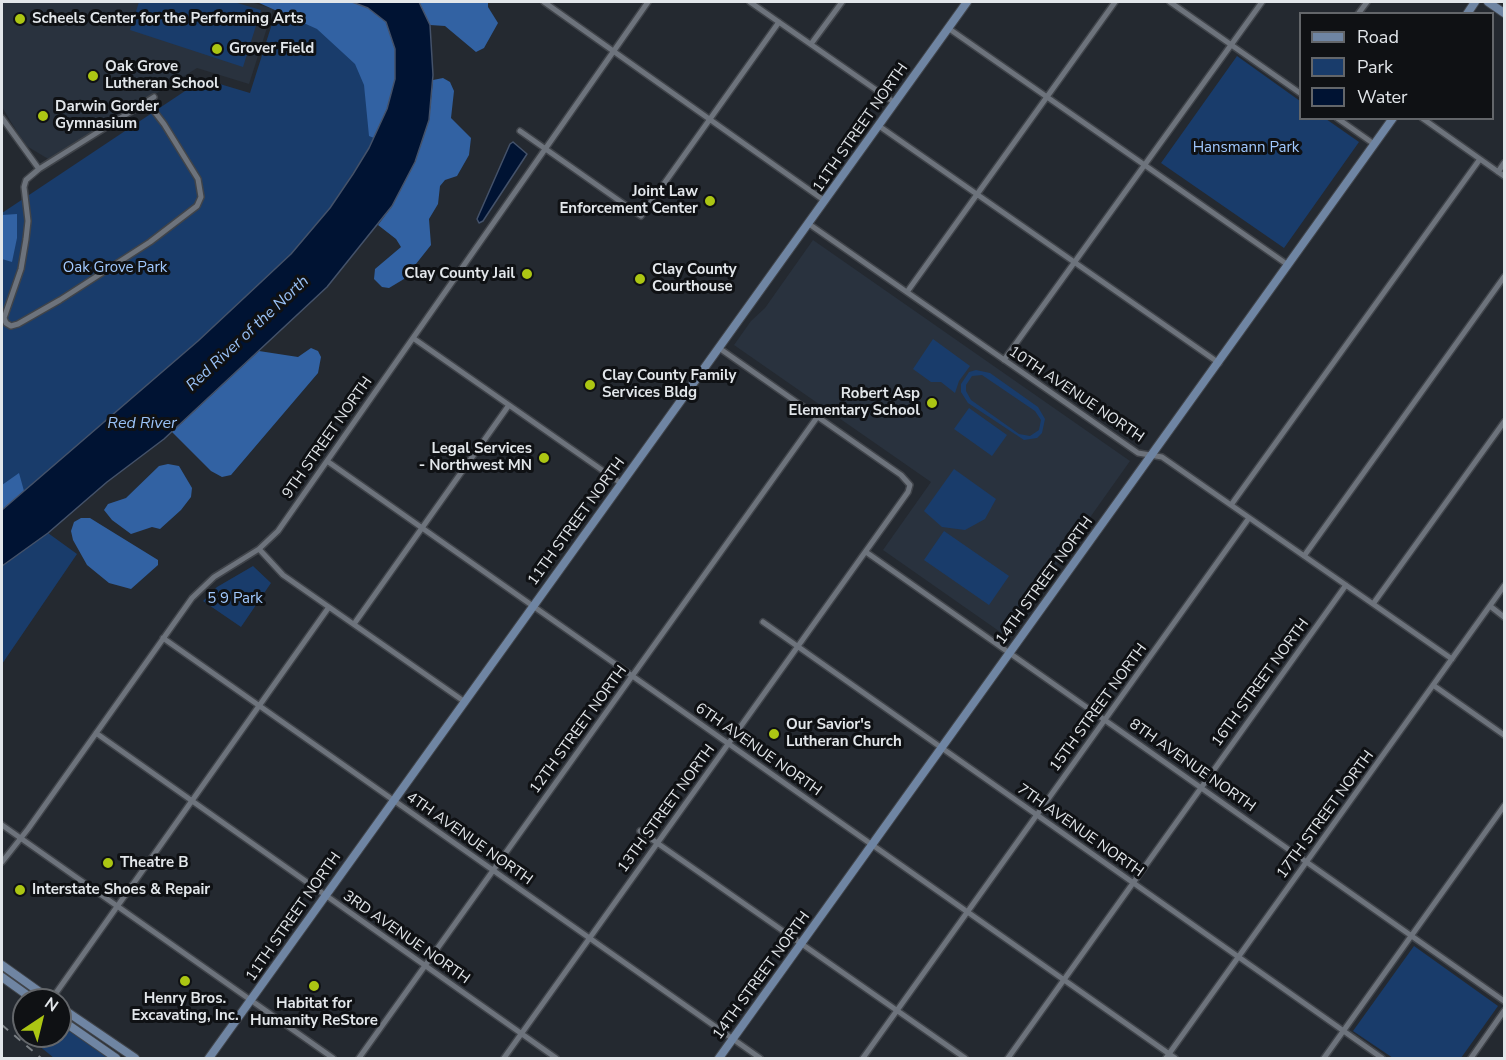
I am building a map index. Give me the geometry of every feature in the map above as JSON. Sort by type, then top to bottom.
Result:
[{"type":"street","points":[[544,2],[825,201]]},
{"type":"street","name":"9TH STREET NORTH","points":[[2,862],[202,586],[224,569],[259,549],[278,531],[648,2]]},
{"type":"street","points":[[750,2],[895,103]]},
{"type":"street","points":[[811,44],[842,2]]},
{"type":"street","name":"11TH STREET NORTH","points":[[209,1059],[967,2]]},
{"type":"street","points":[[908,292],[1114,2]]},
{"type":"street","points":[[1170,2],[1299,92]]},
{"type":"street","points":[[1004,360],[1262,2]]},
{"type":"street","points":[[1488,2],[1504,13]]},
{"type":"street","points":[[520,131],[641,216],[779,22]]},
{"type":"street","points":[[948,28],[1288,265]]},
{"type":"street","points":[[147,102],[164,124],[198,179],[201,197],[191,213],[40,312],[10,326],[4,318],[21,269],[26,239],[27,200],[24,183],[39,169],[154,97]]},
{"type":"street","points":[[2,118],[39,169]]},
{"type":"street","points":[[1341,120],[1374,144]]},
{"type":"street","name":"14TH STREET NORTH","points":[[719,1059],[1391,120]]},
{"type":"street","points":[[1425,120],[1504,176]]},
{"type":"street","points":[[879,126],[1219,363]]},
{"type":"street","points":[[1231,505],[1480,159]]},
{"type":"street","points":[[1498,171],[1504,163]]},
{"type":"street","name":"10TH AVENUE NORTH","points":[[809,224],[1138,453],[1162,457],[1452,659]]},
{"type":"street","points":[[1304,556],[1504,278]]},
{"type":"street","points":[[413,338],[622,484]]},
{"type":"street","points":[[719,348],[818,416]]},
{"type":"street","points":[[354,624],[509,405]]},
{"type":"street","name":"13TH STREET NORTH","points":[[504,1059],[908,492],[910,485],[901,475],[818,416]]},
{"type":"street","name":"12TH STREET NORTH","points":[[359,1059],[818,416]]},
{"type":"street","points":[[1373,604],[1504,422]]},
{"type":"street","name":"6TH AVENUE NORTH","points":[[327,460],[1170,1057]]},
{"type":"street","name":"15TH STREET NORTH","points":[[863,1059],[1249,518]]},
{"type":"street","points":[[259,549],[274,568],[465,702]]},
{"type":"street","name":"8TH AVENUE NORTH","points":[[866,552],[1504,1000]]},
{"type":"street","name":"16TH STREET NORTH","points":[[1008,1059],[1346,585]]},
{"type":"street","name":"17TH STREET NORTH","points":[[1170,1057],[1504,586]]},
{"type":"street","points":[[1490,606],[1504,616]]},
{"type":"street","points":[[59,988],[329,607]]},
{"type":"street","name":"7TH AVENUE NORTH","points":[[763,622],[1382,1059]]},
{"type":"street","name":"4TH AVENUE NORTH","points":[[163,638],[760,1059]]},
{"type":"street","points":[[1433,685],[1504,735]]},
{"type":"street","name":"3RD AVENUE NORTH","points":[[96,733],[556,1059]]},
{"type":"street","points":[[1324,1059],[1504,806]]},
{"type":"street","points":[[2,825],[333,1059]]},
{"type":"street","points":[[640,831],[965,1059]]},
{"type":"street","points":[[2,965],[34,988]]},
{"type":"street","points":[[2,977],[17,988]]},
{"type":"street","points":[[1471,1059],[1504,1011]]},
{"type":"street","points":[[72,1014],[135,1059]]},
{"type":"street","points":[[72,1028],[116,1059]]},
{"type":"shaded area","name":"Oak Grove Lutheran School","points":[[2,2],[251,2],[273,9],[249,84],[197,68],[50,160],[25,145],[2,107]]},
{"type":"shaded area","points":[[257,2],[352,2],[368,8],[386,22],[395,49],[395,79],[387,109],[374,138],[369,136],[364,85],[355,64],[317,29]]},
{"type":"shaded area","points":[[419,2],[488,2],[488,7],[498,23],[484,48],[476,52],[445,26],[430,25]]},
{"type":"shaded area","points":[[443,78],[450,82],[454,91],[451,118],[471,138],[469,155],[457,176],[445,180],[440,186],[438,204],[429,219],[431,245],[404,279],[389,288],[382,287],[374,279],[375,269],[401,247],[396,239],[378,225],[392,206],[429,120],[433,80]]},
{"type":"shaded area","points":[[17,214],[17,238],[12,262],[2,259],[2,215]]},
{"type":"shaded area","name":"Robert Asp Elementary School","points":[[813,240],[1130,461],[1006,636],[883,550],[931,482],[734,345],[751,321],[765,308]]},
{"type":"shaded area","points":[[311,348],[318,351],[321,357],[318,373],[231,475],[222,477],[211,471],[172,432],[259,351],[298,357]]},
{"type":"shaded area","points":[[168,464],[179,466],[192,488],[191,497],[181,510],[160,529],[152,527],[131,534],[112,520],[104,510],[108,504],[126,498],[159,466]]},
{"type":"shaded area","points":[[19,473],[24,491],[2,510],[2,485]]},
{"type":"shaded area","points":[[81,518],[90,518],[158,560],[158,565],[131,589],[109,583],[87,565],[73,540],[71,531],[74,522]]},
{"type":"green space","name":"Grover Field","points":[[139,2],[234,2],[261,10],[243,67],[130,30]]},
{"type":"green space","name":"Oak Grove Park","points":[[277,8],[372,55],[374,138],[369,148],[330,208],[291,254],[198,341],[2,510],[2,213],[203,79],[250,93]]},
{"type":"green space","name":"Hansmann Park","points":[[1237,56],[1299,100],[1299,120],[1327,120],[1359,142],[1284,248],[1161,163]]},
{"type":"green space","points":[[933,339],[970,366],[959,381],[955,393],[941,382],[931,382],[913,369]]},
{"type":"green space","points":[[976,370],[990,373],[1038,407],[1045,419],[1042,433],[1037,438],[1024,440],[968,403],[961,392],[961,384],[969,372]],"holes":[[[982,375],[1035,411],[1041,420],[1039,430],[1030,436],[1019,434],[971,400],[966,391],[966,385],[972,376]]]},
{"type":"green space","points":[[969,408],[1007,435],[992,456],[954,429]]},
{"type":"green space","points":[[954,469],[996,499],[985,519],[965,530],[942,527],[924,511]]},
{"type":"green space","points":[[944,531],[1009,576],[989,605],[924,560]]},
{"type":"green space","points":[[48,533],[77,554],[2,664],[2,566]]},
{"type":"green space","name":"5 9 Park","points":[[253,566],[271,583],[241,627],[203,601],[217,587]]},
{"type":"green space","points":[[1414,946],[1498,1006],[1461,1058],[1393,1058],[1353,1031]]},
{"type":"green space","points":[[72,1032],[109,1058],[54,1058],[42,1048],[72,1048]]},
{"type":"water","name":"Red River","points":[[352,2],[419,2],[430,25],[433,75],[429,120],[415,162],[392,206],[327,287],[164,439],[107,482],[48,533],[2,566],[2,510],[198,341],[291,254],[330,208],[353,174],[369,148],[387,109],[395,79],[395,49],[386,22],[368,8]]},
{"type":"water","points":[[513,142],[527,154],[483,221],[479,223],[477,219],[510,144]]},
{"type":"railway","points":[[2,1025],[41,1058]]},
{"type":"place","name":"Scheels Center for the Performing Arts","points":[[20,19]]},
{"type":"place","name":"Grover Field","points":[[217,49]]},
{"type":"place","name":"Oak Grove Lutheran School","points":[[93,76]]},
{"type":"place","name":"Darwin Gorder Gymnasium","points":[[43,116]]},
{"type":"place","name":"Joint Law Enforcement Center","points":[[710,201]]},
{"type":"place","name":"Clay County Jail","points":[[527,274]]},
{"type":"place","name":"Clay County Courthouse","points":[[640,279]]},
{"type":"place","name":"Clay County Family Services Bldg","points":[[590,385]]},
{"type":"place","name":"Robert Asp Elementary School","points":[[932,403]]},
{"type":"place","name":"Legal Services - Northwest MN","points":[[544,458]]},
{"type":"place","name":"Our Savior's Lutheran Church","points":[[774,734]]},
{"type":"place","name":"Theatre B","points":[[108,863]]},
{"type":"place","name":"Interstate Shoes & Repair","points":[[20,890]]},
{"type":"place","name":"Henry Bros. Excavating, Inc.","points":[[185,981]]},
{"type":"place","name":"Habitat for Humanity ReStore","points":[[314,986]]},
{"type":"water label","name":"Red River of the North","points":[[248,334]]}]
